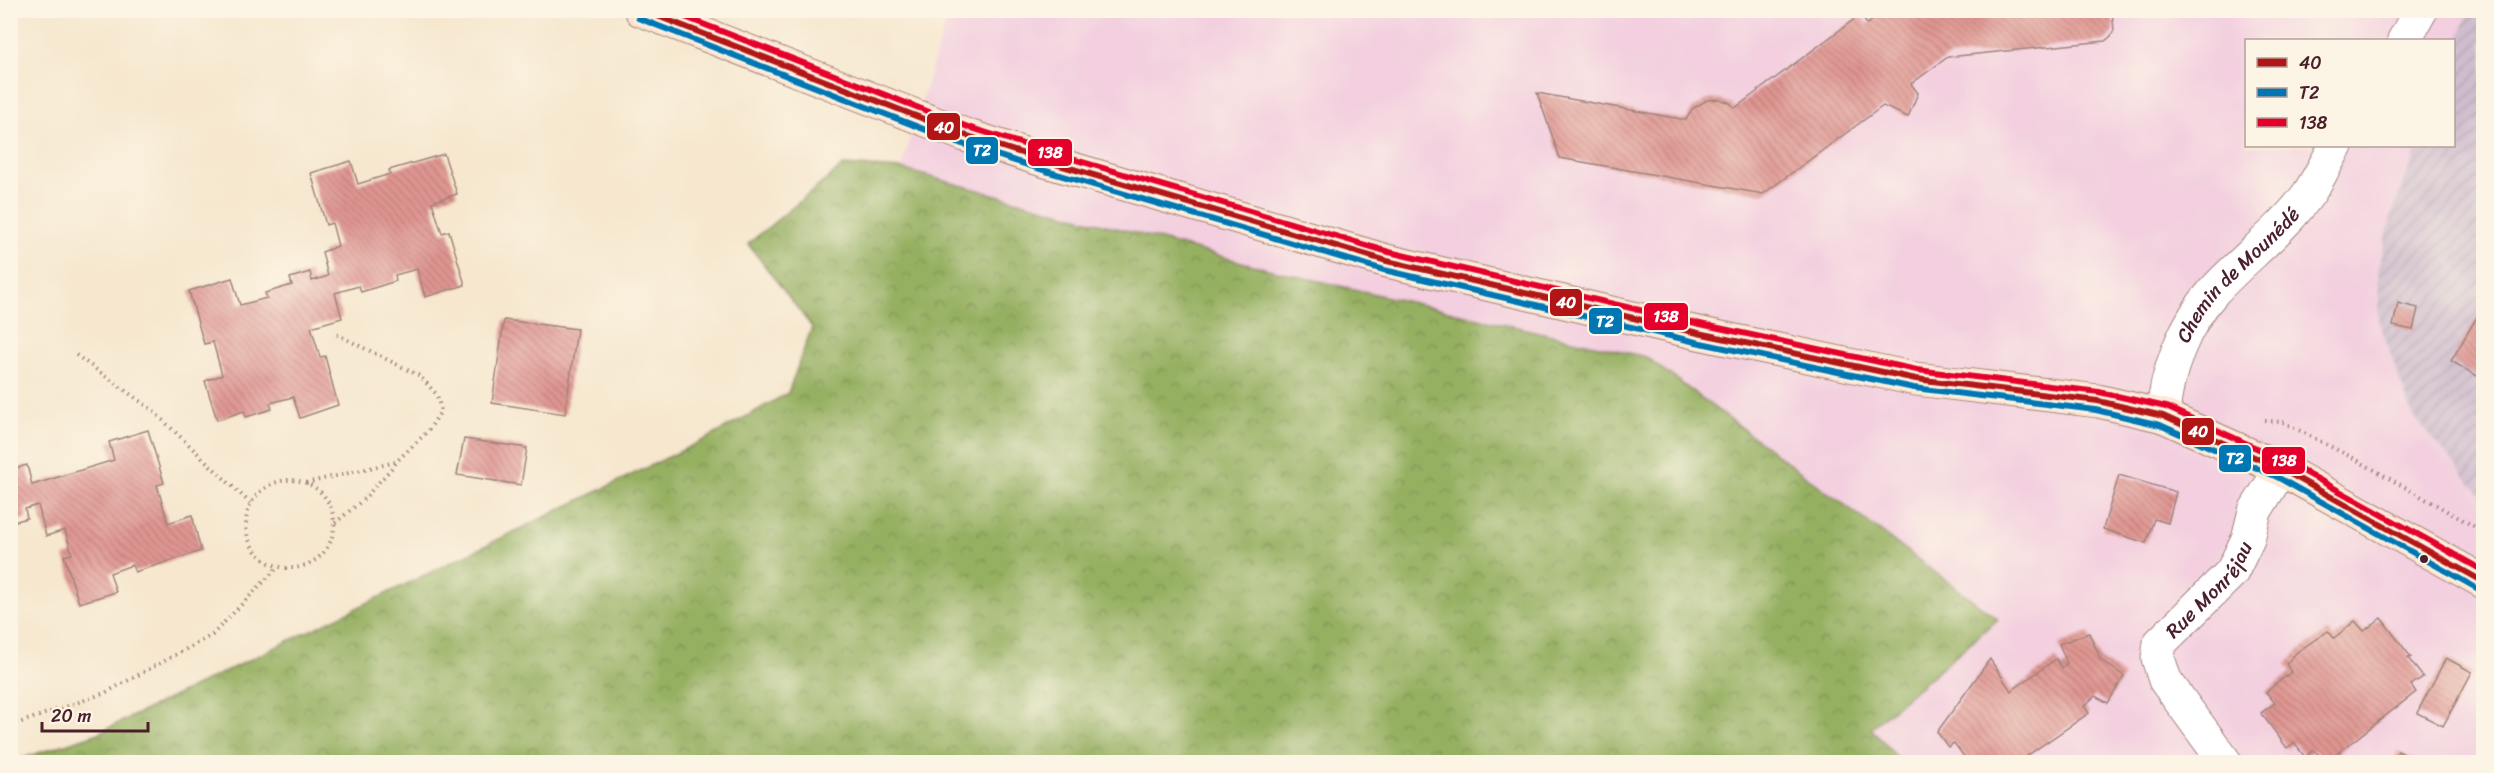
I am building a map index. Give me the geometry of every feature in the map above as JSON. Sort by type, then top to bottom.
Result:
[{"type":"main road","points":[[641,10],[965,135],[1049,162],[1387,261],[1698,333],[1904,377],[2098,401],[2163,416],[2281,469],[2484,582]]},
{"type":"street","points":[[2405,39],[2421,10]]},
{"type":"street","name":"Chemin de Mounédé","points":[[2163,416],[2165,392],[2180,342],[2212,293],[2271,235],[2308,194],[2335,147]]},
{"type":"street","name":"Rue Monréjau","points":[[2225,762],[2165,680],[2158,658],[2160,643],[2232,572],[2248,539],[2255,512],[2281,469]]},
{"type":"path","points":[[334,333],[420,376],[437,395],[441,411],[428,431],[396,462],[364,499],[335,523]]},
{"type":"path","points":[[76,355],[151,409],[250,503]]},
{"type":"path","points":[[306,483],[396,462]]},
{"type":"path","points":[[298,479],[316,487],[329,502],[335,523],[331,541],[316,560],[298,568],[278,567],[261,558],[249,541],[245,526],[250,503],[258,492],[277,480],[298,479]]},
{"type":"path","points":[[10,726],[105,693],[212,635],[278,567]]},
{"type":"shaded area","points":[[949,11],[2469,11],[2455,48],[2455,39],[2245,39],[2245,147],[2418,147],[2392,214],[2378,269],[2379,322],[2412,414],[2483,498],[2483,762],[1901,762],[1871,729],[1997,619],[1267,269],[901,169]]},
{"type":"shaded area","points":[[2469,11],[2483,11],[2483,498],[2412,414],[2379,322],[2378,269],[2392,214],[2418,147],[2455,147],[2455,48]]},
{"type":"green space","points":[[844,165],[901,169],[1267,269],[1646,357],[1998,619],[1871,728],[1901,762],[11,762],[96,734],[712,436],[788,393],[812,327],[748,244]]},
{"type":"building","points":[[1873,10],[1901,10],[1903,13],[1906,10],[2112,10],[2114,30],[2105,41],[1948,57],[1911,84],[1918,93],[1908,117],[1883,106],[1763,194],[1560,158],[1537,93],[1686,120],[1692,109],[1707,100],[1719,99],[1730,103],[1735,108],[1860,15],[1867,24],[1876,18]]},
{"type":"building","points":[[444,154],[457,194],[432,202],[442,233],[449,231],[465,285],[425,297],[417,269],[395,275],[396,281],[361,292],[359,286],[335,293],[342,318],[311,327],[320,357],[325,356],[338,405],[300,418],[293,397],[270,403],[272,409],[246,417],[244,411],[217,420],[205,381],[222,375],[213,342],[204,344],[189,291],[232,278],[240,305],[267,298],[265,293],[292,285],[290,278],[310,272],[312,281],[328,276],[322,252],[338,246],[332,223],[326,225],[311,173],[351,161],[358,184],[390,174],[389,170]]},
{"type":"building","points":[[2398,303],[2418,308],[2413,330],[2393,326]]},
{"type":"building","points":[[2484,305],[2484,380],[2451,361]]},
{"type":"building","points":[[504,320],[577,329],[565,414],[492,403]]},
{"type":"building","points":[[148,430],[164,483],[157,485],[168,523],[192,515],[201,551],[135,572],[132,565],[110,573],[116,592],[79,603],[64,556],[72,554],[65,530],[46,536],[38,505],[25,509],[27,518],[10,523],[10,470],[27,465],[32,485],[114,460],[109,442]]},
{"type":"building","points":[[464,439],[527,448],[521,485],[457,475]]},
{"type":"building","points":[[2119,475],[2176,492],[2168,523],[2154,519],[2146,543],[2103,529]]},
{"type":"building","points":[[2381,618],[2411,657],[2408,658],[2423,677],[2411,685],[2416,692],[2326,762],[2314,750],[2305,757],[2294,743],[2287,748],[2261,713],[2275,703],[2266,692],[2291,672],[2286,664],[2297,652],[2328,631],[2334,638],[2355,621],[2364,631]]},
{"type":"building","points":[[2089,633],[2101,660],[2124,676],[2108,703],[2095,696],[2084,706],[2089,713],[2018,762],[1968,762],[1954,743],[1948,747],[1937,732],[1990,659],[2011,691],[2056,659],[2062,668],[2067,663],[2059,644]]},
{"type":"building","points":[[2446,658],[2472,672],[2443,726],[2417,713]]},
{"type":"building","points":[[2398,751],[2411,758],[2419,762],[2392,762]]},
{"type":"transit line","name":"40","points":[[642,10],[965,135],[1049,162],[1387,261],[1698,333],[1916,379],[2098,401],[2163,416],[2281,469],[2484,582]]},
{"type":"transit line","name":"138","points":[[667,10],[968,127],[1389,252],[1700,324],[1917,370],[2099,392],[2166,407],[2285,461],[2484,571]]},
{"type":"transit line","name":"T2","points":[[638,18],[962,144],[1046,171],[1384,270],[1696,342],[1914,388],[2096,410],[2160,425],[2277,477],[2480,590]]}]
